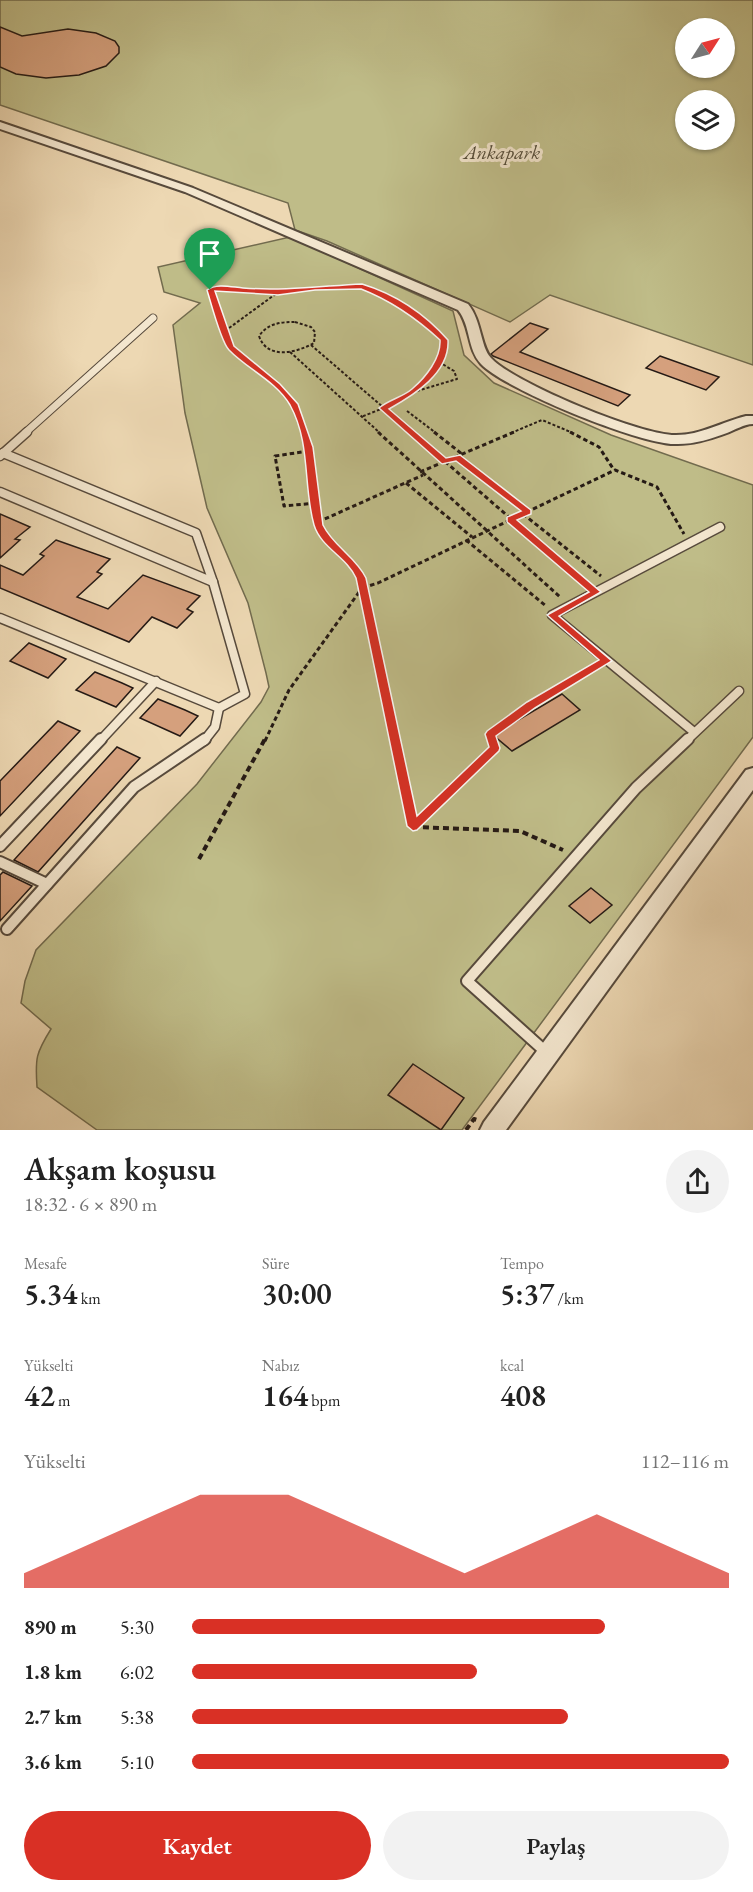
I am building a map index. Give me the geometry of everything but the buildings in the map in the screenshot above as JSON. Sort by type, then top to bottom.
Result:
[{"type":"street","points":[[0,125],[189,190],[463,307],[472,315],[478,346],[485,361],[502,375],[584,411],[649,436],[670,440],[700,438],[746,420],[753,420]]},
{"type":"street","points":[[492,1130],[753,775]]},
{"type":"lane","points":[[153,318],[1,455],[196,533],[213,582],[245,694],[219,708]]},
{"type":"lane","points":[[0,492],[213,582]]},
{"type":"lane","points":[[694,732],[552,615],[720,527]]},
{"type":"lane","points":[[0,618],[219,708]]},
{"type":"lane","points":[[0,846],[156,681]]},
{"type":"lane","points":[[547,1053],[467,981],[636,788],[739,691]]},
{"type":"lane","points":[[7,929],[134,788],[155,771],[207,739],[219,724],[219,708]]},
{"type":"lane","points":[[0,862],[47,884]]},
{"type":"path","points":[[413,826],[362,588],[356,568],[323,535],[318,522],[309,451],[294,404],[277,386],[231,347],[210,290],[218,288],[278,293],[350,286],[375,290],[418,316],[444,340],[445,352],[415,391]]},
{"type":"path","points":[[225,331],[278,293]]},
{"type":"path","points":[[295,322],[304,324],[315,332],[316,338],[311,345],[290,352],[280,352],[264,346],[260,342],[261,331],[275,323],[295,322]]},
{"type":"path","points":[[311,345],[596,592]]},
{"type":"path","points":[[290,352],[422,474],[571,606]]},
{"type":"path","points":[[361,417],[415,391],[457,379],[454,371],[439,362]]},
{"type":"path","points":[[407,411],[462,454]]},
{"type":"path","points":[[318,522],[406,483],[462,454],[536,422],[547,421],[591,441],[599,447],[615,470],[657,487],[690,543]]},
{"type":"path","points":[[309,451],[275,456],[284,506],[316,503]]},
{"type":"path","points":[[457,457],[528,512]]},
{"type":"path","points":[[199,860],[254,763],[289,690],[329,631],[362,588],[378,583],[615,470]]},
{"type":"path","points":[[406,483],[472,537]]},
{"type":"path","points":[[523,514],[612,584]]},
{"type":"path","points":[[466,540],[555,614]]},
{"type":"path","points":[[413,826],[495,748],[490,734],[531,705],[607,661]]},
{"type":"path","points":[[413,826],[520,831],[577,855]]},
{"type":"green space","name":"Ankapark","points":[[0,0],[753,0],[753,365],[550,295],[510,322],[327,241],[295,230],[288,203],[0,105]]},
{"type":"green space","points":[[290,237],[453,311],[464,355],[494,383],[611,435],[753,485],[753,737],[462,1130],[97,1130],[37,1087],[38,1056],[51,1029],[21,1003],[25,981],[36,950],[197,784],[261,702],[269,687],[248,603],[207,508],[185,413],[173,325],[200,303],[164,292],[158,267]]},
{"type":"route","points":[[362,286],[387,296],[418,316],[444,340],[445,352],[436,367],[415,391],[406,398],[383,408],[445,462],[457,457],[528,512],[511,520],[596,592],[552,615],[607,661],[531,705],[490,734],[495,748],[413,826],[361,578],[346,556],[323,535],[319,525],[309,447],[294,404],[277,386],[231,347],[210,290],[218,288],[278,293],[315,288],[362,286]]}]
